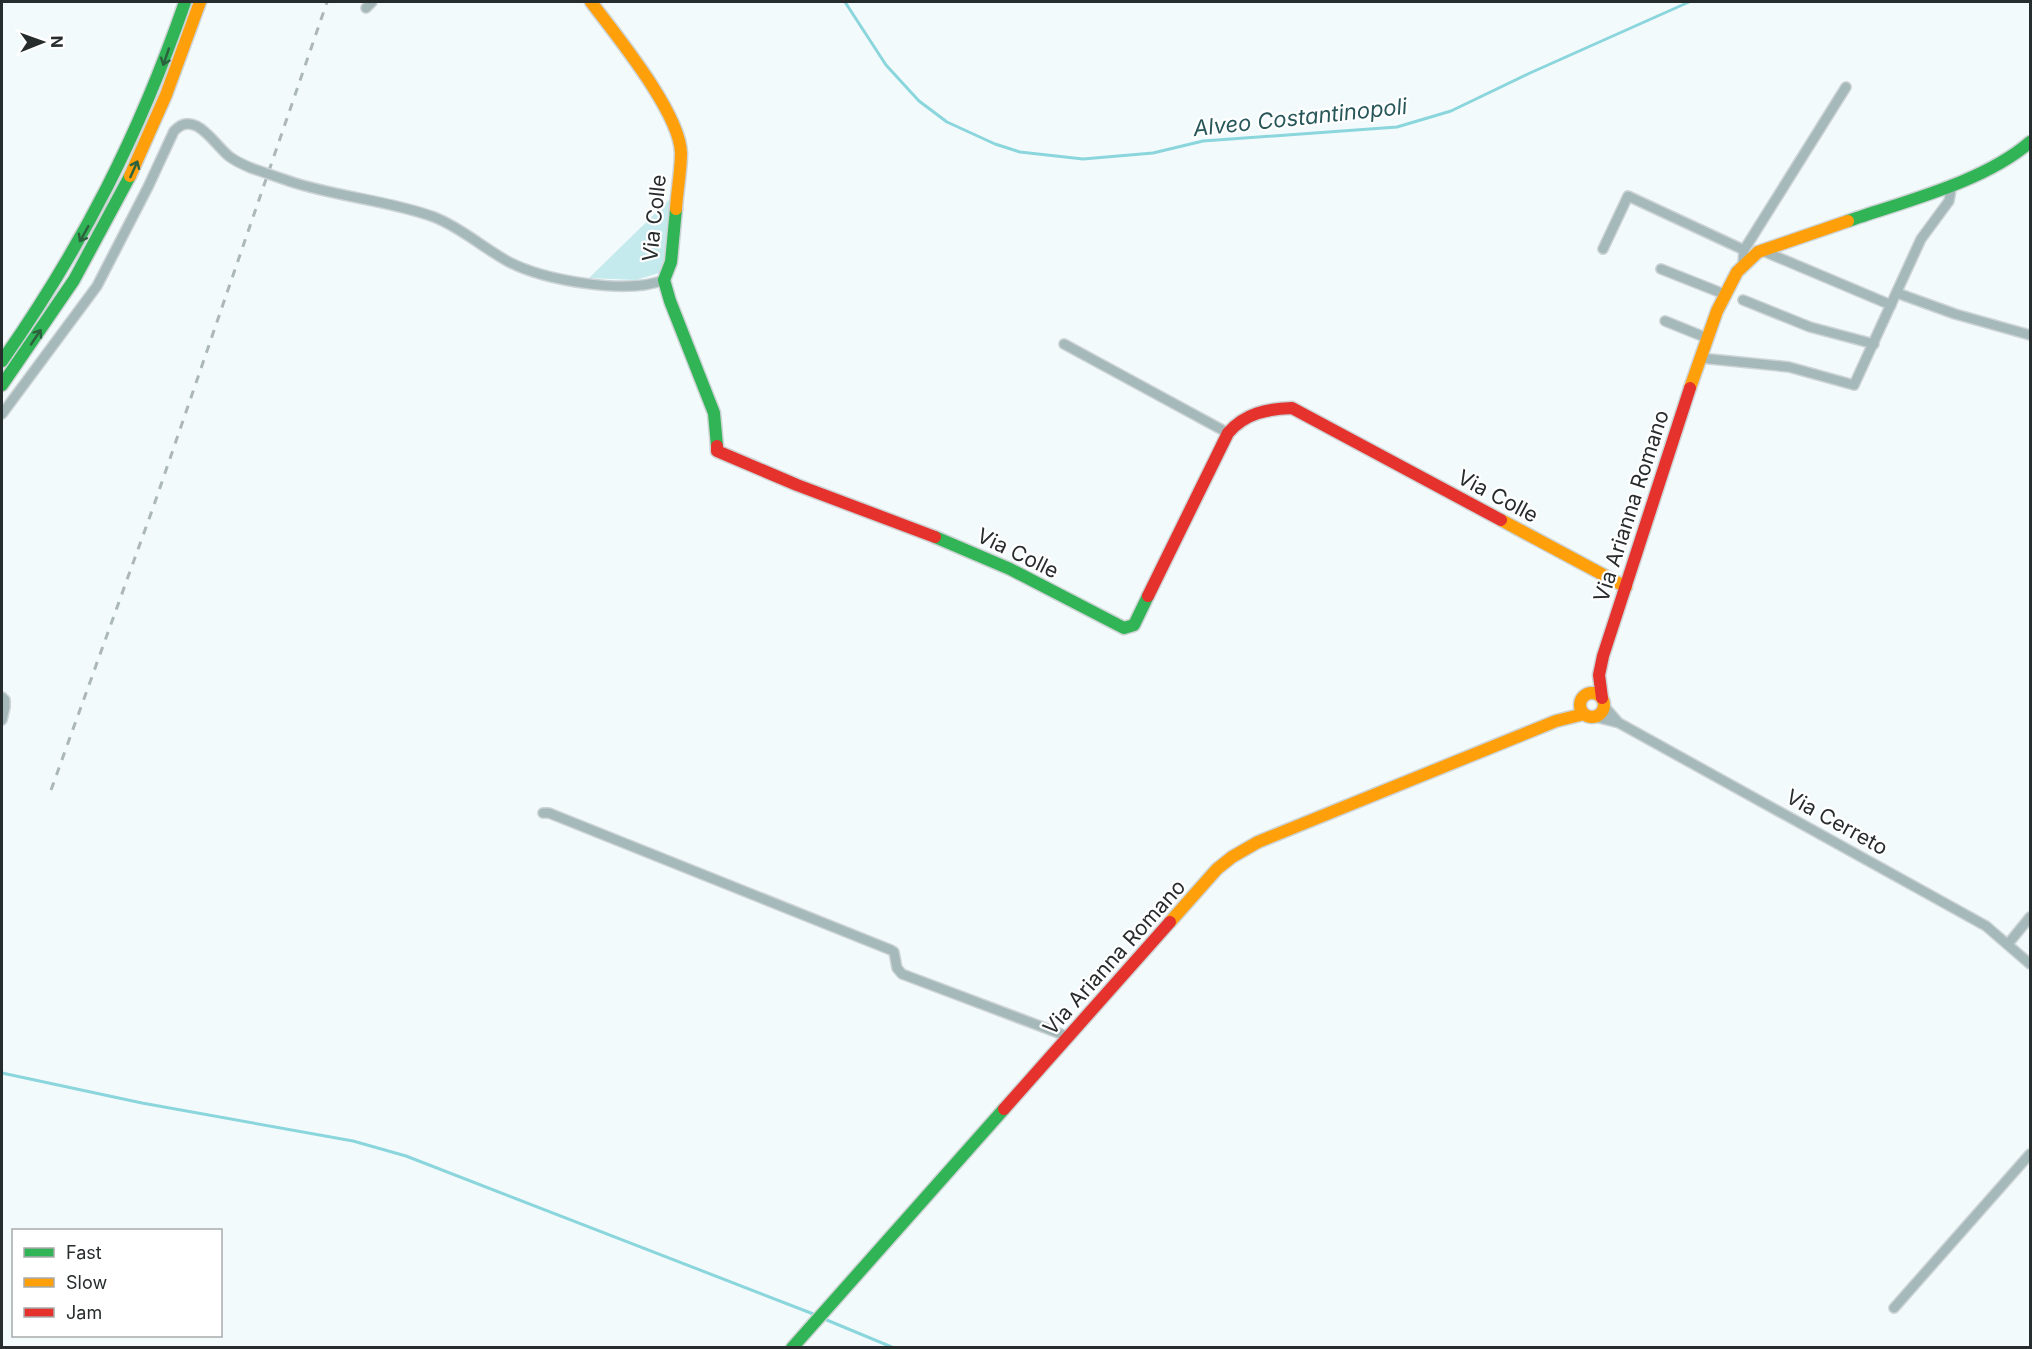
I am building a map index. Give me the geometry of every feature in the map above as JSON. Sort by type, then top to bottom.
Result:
[{"type":"main road","points":[[2,361],[50,291],[81,240],[115,176],[160,74],[185,2]]},
{"type":"main road","points":[[2,385],[57,306],[94,246],[128,183],[174,78],[200,2]]},
{"type":"main road","name":"Via Colle","points":[[591,2],[665,110],[679,140],[681,152],[671,262],[664,280],[714,413],[717,451],[971,552],[1010,569],[1124,628],[1134,625],[1235,423],[1251,414],[1292,408],[1626,587]]},
{"type":"main road","name":"Via Arianna Romano","points":[[1556,721],[1574,708],[1584,696],[1600,666],[1707,338],[1724,294],[1743,264],[1763,251],[1952,184],[2000,163],[2031,142]]},
{"type":"main road","name":"Via Arianna Romano","points":[[1600,666],[1599,686],[1603,702]]},
{"type":"main road","points":[[1595,693],[1603,702],[1601,713],[1589,715],[1580,707],[1584,696],[1595,693]]},
{"type":"main road","name":"Via Arianna Romano","points":[[792,1347],[1216,869],[1258,842],[1556,721],[1589,715]]},
{"type":"street","points":[[1743,264],[1744,250],[1846,87]]},
{"type":"street","points":[[2,414],[96,286],[178,126],[192,124],[200,128],[230,157],[251,168],[326,193],[393,206],[434,217],[506,260],[541,275],[611,285],[648,284],[664,280]]},
{"type":"street","points":[[1700,358],[1789,366],[1854,386],[1921,239],[1949,201],[1952,184]]},
{"type":"street","points":[[1603,249],[1628,196],[1744,250]]},
{"type":"street","points":[[1763,251],[1892,305]]},
{"type":"street","points":[[1661,269],[1724,294]]},
{"type":"street","points":[[1897,293],[1955,314],[2031,335]]},
{"type":"street","points":[[1743,300],[1810,327],[1874,344]]},
{"type":"street","points":[[1665,321],[1707,338]]},
{"type":"street","points":[[1064,344],[1228,433]]},
{"type":"street","points":[[2,697],[5,700],[2,720]]},
{"type":"street","name":"Via Cerreto","points":[[1603,702],[1619,723]]},
{"type":"street","name":"Via Cerreto","points":[[1589,715],[1619,723],[1928,893],[1986,926],[2031,964]]},
{"type":"street","points":[[543,813],[553,815],[891,950],[894,952],[897,968],[902,974],[1069,1037]]},
{"type":"street","points":[[2008,944],[2031,917]]},
{"type":"street","points":[[1894,1308],[2031,1154]]},
{"type":"shaded area","points":[[671,198],[668,256],[662,272],[636,280],[589,278]]},
{"type":"waterway","name":"Alveo Costantinopoli","points":[[845,2],[886,65],[919,101],[947,122],[995,144],[1020,152],[1083,159],[1153,153],[1203,141],[1397,127],[1451,111],[1689,2]]},
{"type":"waterway","points":[[2,1073],[142,1103],[353,1141],[406,1156],[816,1315]]},
{"type":"waterway","points":[[822,1318],[894,1348]]},
{"type":"railway","points":[[51,790],[154,505],[327,2]]},
{"type":"traffic: fast","points":[[2,361],[58,275],[107,188],[148,98],[185,2]]},
{"type":"traffic: fast","points":[[1848,221],[1919,198],[1967,179],[2011,156],[2030,142]]},
{"type":"traffic: fast","points":[[2,385],[74,280],[130,176]]},
{"type":"traffic: fast","points":[[676,209],[671,262],[664,280],[714,413],[717,446]]},
{"type":"traffic: fast","points":[[935,537],[1010,569],[1124,628],[1134,625],[1148,596]]},
{"type":"traffic: fast","points":[[792,1348],[1004,1109]]},
{"type":"traffic: slow","points":[[130,176],[166,95],[200,2]]},
{"type":"traffic: slow","points":[[591,2],[659,96],[678,136],[681,153],[676,209]]},
{"type":"traffic: slow","points":[[1690,388],[1717,311],[1737,272],[1758,252],[1848,221]]},
{"type":"traffic: slow","points":[[1501,520],[1626,587]]},
{"type":"traffic: slow","points":[[1592,693],[1601,696],[1604,705],[1601,714],[1592,717],[1583,714],[1580,705],[1583,696],[1592,693]]},
{"type":"traffic: slow","points":[[1170,922],[1217,869],[1258,842],[1556,721],[1584,714]]},
{"type":"traffic: jam","points":[[1602,698],[1599,675],[1603,656],[1690,388]]},
{"type":"traffic: jam","points":[[1148,596],[1228,433],[1242,421],[1265,411],[1292,408],[1501,520]]},
{"type":"traffic: jam","points":[[717,446],[717,451],[797,485],[935,537]]},
{"type":"traffic: jam","points":[[1004,1109],[1170,922]]}]
